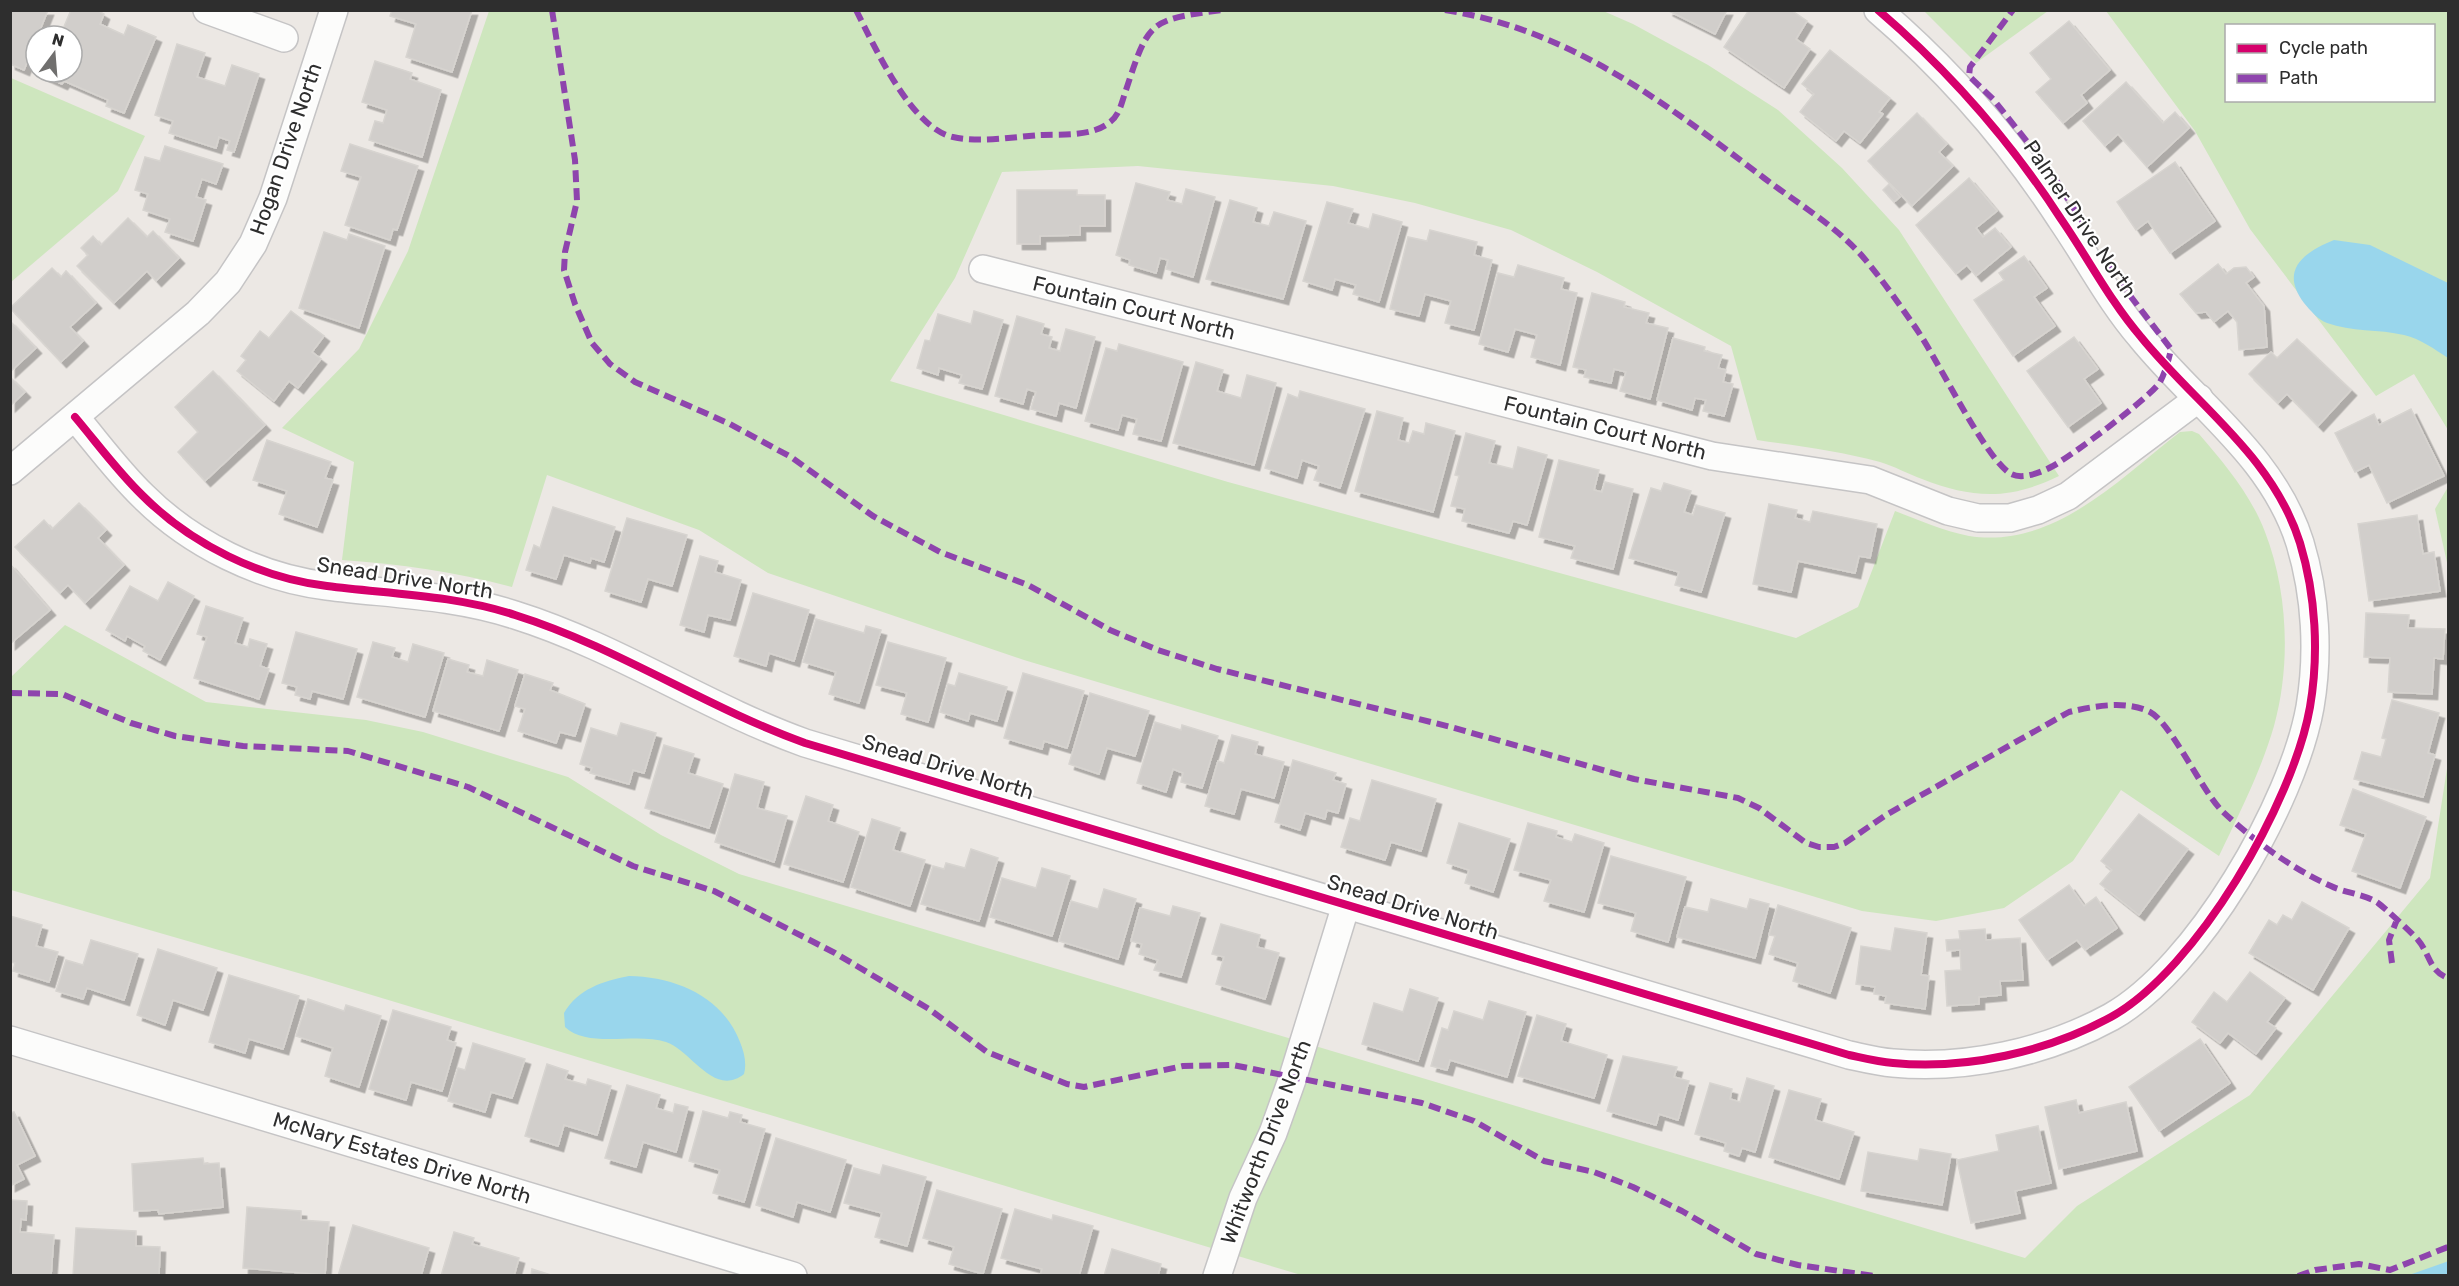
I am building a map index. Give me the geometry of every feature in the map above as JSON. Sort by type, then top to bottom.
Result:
[{"type":"street","points":[[207,10],[284,38]]},
{"type":"street","name":"Hogan Drive North","points":[[10,471],[198,313],[228,282],[253,244],[273,198],[334,10]]},
{"type":"street","name":"Palmer Drive North","points":[[1878,10],[1904,32],[1961,91],[2018,158],[2061,218],[2107,292],[2140,337],[2199,398]]},
{"type":"street","name":"Fountain Court North","points":[[983,269],[1713,456],[1870,480],[1948,511],[1978,518],[2010,518],[2038,510],[2068,496],[2199,398]]},
{"type":"street","name":"Snead Drive North","points":[[75,417],[143,496],[175,524],[222,554],[269,573],[325,586],[401,592],[461,601],[513,614],[578,637],[630,660],[752,724],[805,743],[1849,1055],[1893,1063],[1992,1059],[2066,1038],[2113,1015],[2152,986],[2210,922],[2237,878],[2276,804],[2297,752],[2310,710],[2316,636],[2300,543],[2283,503],[2254,457],[2199,398]]},
{"type":"street","name":"Whitworth Drive North","points":[[1217,1275],[1243,1198],[1273,1133],[1293,1077],[1346,905]]},
{"type":"street","name":"McNary Estates Drive North","points":[[10,1040],[793,1275]]},
{"type":"green space","points":[[1601,10],[1633,24],[1708,65],[1778,110],[1842,168],[1899,230],[2059,476],[2041,484],[2008,493],[1975,493],[1941,486],[1865,458],[1757,440],[1731,346],[1597,272],[1511,230],[1415,203],[1333,186],[1138,166],[1002,172],[955,278],[890,381],[1228,482],[1796,638],[1858,607],[1895,511],[1969,536],[2000,537],[2029,532],[2057,521],[2084,506],[2180,432],[2192,431],[2199,434],[2218,456],[2259,518],[2273,555],[2282,603],[2285,653],[2279,703],[2269,743],[2249,792],[2219,856],[2121,790],[2073,861],[2004,908],[1936,921],[1862,911],[1024,660],[768,573],[699,530],[547,475],[512,587],[428,569],[342,560],[354,462],[282,428],[359,349],[408,251],[489,11]]},
{"type":"green space","points":[[1924,11],[2048,11],[1976,63]]},
{"type":"green space","points":[[2106,11],[2448,11],[2448,430],[2414,374],[2376,396],[2250,229],[2195,131]]},
{"type":"green space","points":[[11,78],[145,136],[118,191],[11,282]]},
{"type":"green space","points":[[2448,487],[2448,567],[2435,509]]},
{"type":"green space","points":[[65,625],[206,702],[366,720],[423,732],[568,777],[661,835],[739,874],[2025,1258],[2077,1206],[2250,1095],[2430,878],[2448,762],[2448,1275],[1301,1275],[312,977],[11,890],[11,677]]},
{"type":"water","points":[[2334,240],[2370,245],[2448,283],[2448,358],[2410,337],[2336,326],[2324,322],[2312,312],[2297,291],[2294,281],[2295,272],[2298,264],[2313,250]]},
{"type":"water","points":[[629,976],[664,980],[680,985],[709,1001],[722,1012],[740,1042],[745,1058],[744,1074],[733,1080],[713,1077],[666,1042],[654,1039],[599,1039],[575,1034],[565,1027],[564,1013],[576,998],[592,987]]},
{"type":"water","points":[[2448,1261],[2448,1275],[2409,1275],[2446,1262]]},
{"type":"building","points":[[10,10],[48,10],[42,24],[24,24],[24,70],[10,64]]},
{"type":"building","points":[[71,10],[97,10],[104,14],[100,24],[124,35],[128,25],[156,37],[124,113],[106,106],[108,100],[71,84],[84,84],[84,24],[65,24]]},
{"type":"building","points":[[392,10],[472,10],[452,72],[406,57],[416,24],[390,16]]},
{"type":"building","points":[[1667,10],[1727,10],[1715,34]]},
{"type":"building","points":[[1749,10],[1791,10],[1807,21],[1796,39],[1810,49],[1784,88],[1724,47]]},
{"type":"building","points":[[2069,21],[2110,70],[2081,95],[2087,103],[2063,123],[2036,92],[2051,79],[2030,53]]},
{"type":"building","points":[[177,44],[205,53],[197,77],[225,86],[232,65],[259,74],[234,152],[227,150],[230,141],[219,137],[216,148],[169,133],[173,121],[155,115]]},
{"type":"building","points":[[1830,50],[1890,98],[1879,112],[1883,114],[1860,143],[1844,131],[1836,141],[1800,112],[1814,94],[1802,84]]},
{"type":"building","points":[[375,61],[412,73],[410,79],[441,90],[422,157],[369,140],[375,121],[383,123],[387,110],[362,102]]},
{"type":"building","points":[[2126,82],[2163,123],[2175,112],[2189,128],[2147,167],[2118,134],[2105,146],[2083,121]]},
{"type":"building","points":[[1917,113],[1947,144],[1939,152],[1953,166],[1912,206],[1868,161]]},
{"type":"building","points":[[350,144],[418,166],[397,230],[393,229],[390,240],[345,225],[361,177],[341,171]]},
{"type":"building","points":[[165,146],[223,164],[216,184],[202,179],[196,197],[206,200],[193,241],[165,232],[170,219],[143,210],[148,194],[135,190],[145,157],[160,161]]},
{"type":"building","points":[[2175,162],[2215,221],[2170,253],[2148,221],[2136,230],[2117,202]]},
{"type":"building","points":[[1969,178],[1997,211],[1976,228],[1983,237],[1995,228],[2011,247],[1976,276],[1967,265],[1956,274],[1916,225]]},
{"type":"building","points":[[1136,183],[1170,192],[1167,200],[1182,204],[1186,189],[1215,197],[1193,277],[1166,269],[1168,260],[1160,258],[1156,273],[1129,265],[1130,260],[1116,255]]},
{"type":"building","points":[[1889,184],[1900,197],[1894,202],[1883,190]]},
{"type":"building","points":[[1017,190],[1077,190],[1077,195],[1105,195],[1105,226],[1080,226],[1080,235],[1040,236],[1040,244],[1017,244]]},
{"type":"building","points":[[1230,200],[1257,208],[1253,222],[1269,226],[1274,212],[1306,221],[1283,299],[1206,279]]},
{"type":"building","points":[[1327,202],[1353,209],[1348,223],[1369,229],[1373,214],[1402,222],[1379,302],[1353,294],[1356,285],[1335,279],[1332,290],[1303,281]]},
{"type":"building","points":[[128,218],[147,237],[153,231],[179,258],[156,281],[147,271],[114,303],[77,266],[88,255],[81,248],[93,236],[101,245]]},
{"type":"building","points":[[1430,230],[1477,242],[1474,255],[1492,260],[1474,330],[1445,323],[1451,301],[1425,294],[1419,316],[1390,309],[1408,237],[1427,241]]},
{"type":"building","points":[[324,232],[347,240],[349,234],[385,246],[359,328],[299,308]]},
{"type":"building","points":[[2024,256],[2047,288],[2034,297],[2055,326],[2013,356],[1974,300],[2004,280],[1999,273]]},
{"type":"building","points":[[2218,264],[2226,274],[2234,268],[2246,267],[2254,277],[2246,283],[2264,306],[2267,347],[2239,350],[2237,322],[2228,311],[2214,322],[2206,312],[2196,313],[2180,294]]},
{"type":"building","points":[[1518,265],[1564,278],[1561,289],[1577,293],[1560,365],[1531,357],[1537,335],[1515,329],[1508,352],[1479,344],[1498,273],[1514,277]]},
{"type":"building","points":[[52,268],[61,277],[66,271],[96,303],[70,327],[83,341],[61,362],[10,308]]},
{"type":"building","points":[[1592,293],[1625,302],[1624,307],[1649,313],[1646,323],[1668,328],[1650,399],[1620,391],[1626,372],[1614,369],[1611,383],[1584,377],[1586,370],[1573,367]]},
{"type":"building","points":[[291,311],[324,336],[312,352],[321,359],[298,388],[289,381],[274,401],[237,371],[246,360],[241,356],[260,331],[269,338]]},
{"type":"building","points":[[974,311],[1003,320],[982,389],[959,383],[962,375],[939,368],[938,375],[917,368],[925,340],[930,341],[938,314],[971,324]]},
{"type":"building","points":[[1017,316],[1044,324],[1041,334],[1052,337],[1049,348],[1060,351],[1066,329],[1095,337],[1076,408],[1059,403],[1056,416],[1031,409],[1036,392],[1027,389],[1023,404],[995,396]]},
{"type":"building","points":[[10,321],[36,348],[10,372]]},
{"type":"building","points":[[2074,337],[2098,369],[2084,379],[2101,403],[2068,427],[2027,371]]},
{"type":"building","points":[[1673,338],[1705,347],[1704,351],[1722,355],[1718,368],[1726,370],[1723,382],[1733,384],[1724,416],[1703,411],[1706,400],[1695,398],[1692,410],[1657,400]]},
{"type":"building","points":[[2297,339],[2351,390],[2318,426],[2287,394],[2278,403],[2249,374],[2271,352],[2277,358]]},
{"type":"building","points":[[1119,344],[1183,362],[1161,441],[1133,434],[1137,419],[1122,415],[1118,430],[1085,421],[1106,348],[1117,351]]},
{"type":"building","points":[[1196,362],[1223,370],[1217,391],[1241,398],[1247,375],[1276,383],[1254,465],[1173,443]]},
{"type":"building","points":[[213,371],[265,425],[205,481],[178,452],[198,432],[175,407]]},
{"type":"building","points":[[10,377],[25,392],[10,406]]},
{"type":"building","points":[[1300,391],[1365,409],[1340,488],[1314,480],[1319,466],[1302,460],[1297,478],[1265,468],[1288,394],[1298,398]]},
{"type":"building","points":[[2411,409],[2444,476],[2387,503],[2369,465],[2355,472],[2335,433],[2374,414],[2379,425]]},
{"type":"building","points":[[1377,411],[1403,418],[1398,440],[1409,443],[1413,431],[1424,434],[1426,423],[1455,431],[1433,512],[1355,491]]},
{"type":"building","points":[[1466,433],[1495,441],[1489,463],[1513,469],[1518,447],[1547,455],[1527,525],[1513,521],[1509,533],[1462,521],[1465,509],[1451,506],[1459,476],[1455,475]]},
{"type":"building","points":[[267,440],[331,462],[325,478],[333,480],[317,527],[279,514],[287,491],[253,480]]},
{"type":"building","points":[[1559,460],[1599,470],[1594,490],[1602,492],[1605,482],[1633,489],[1613,569],[1571,558],[1575,546],[1539,537]]},
{"type":"building","points":[[1664,483],[1691,491],[1684,512],[1693,515],[1696,505],[1725,513],[1701,592],[1675,585],[1679,572],[1629,558],[1651,488],[1661,491]]},
{"type":"building","points":[[79,503],[106,530],[98,538],[124,565],[85,603],[68,585],[60,593],[15,547],[44,520],[52,529]]},
{"type":"building","points":[[1769,504],[1797,510],[1795,518],[1810,522],[1813,511],[1877,524],[1870,558],[1859,556],[1855,573],[1798,561],[1791,592],[1753,584]]},
{"type":"building","points":[[553,507],[615,527],[604,562],[591,558],[590,563],[564,555],[556,579],[526,570],[534,545],[540,548]]},
{"type":"building","points":[[2417,515],[2423,554],[2434,552],[2440,591],[2369,601],[2358,524]]},
{"type":"building","points":[[627,518],[687,535],[672,586],[648,579],[641,602],[605,591]]},
{"type":"building","points":[[700,556],[718,561],[715,572],[741,580],[730,620],[708,615],[704,632],[680,625]]},
{"type":"building","points":[[10,564],[50,610],[10,644]]},
{"type":"building","points":[[168,582],[194,596],[160,660],[143,651],[145,646],[127,636],[125,641],[106,630],[130,586],[158,601]]},
{"type":"building","points":[[753,593],[809,610],[794,661],[769,653],[766,666],[734,656]]},
{"type":"building","points":[[206,606],[243,618],[235,643],[248,647],[250,639],[267,644],[260,666],[269,669],[259,699],[194,678],[207,637],[197,634]]},
{"type":"building","points":[[2366,613],[2409,615],[2408,628],[2445,629],[2443,659],[2434,658],[2432,694],[2388,692],[2390,658],[2364,657]]},
{"type":"building","points":[[816,619],[864,633],[866,626],[881,630],[859,703],[829,694],[836,672],[803,662]]},
{"type":"building","points":[[296,632],[357,649],[343,699],[312,691],[310,699],[295,695],[297,687],[282,683]]},
{"type":"building","points":[[373,642],[395,648],[392,657],[408,662],[413,644],[444,653],[425,717],[357,697]]},
{"type":"building","points":[[888,642],[946,658],[928,722],[901,714],[907,693],[876,685]]},
{"type":"building","points":[[448,659],[469,665],[467,672],[483,676],[487,660],[518,670],[499,731],[433,711]]},
{"type":"building","points":[[959,673],[1007,687],[997,721],[970,713],[968,721],[940,712],[948,684],[955,686]]},
{"type":"building","points":[[1023,673],[1084,691],[1067,748],[1044,741],[1042,749],[1004,738]]},
{"type":"building","points":[[525,674],[553,683],[550,690],[585,704],[575,736],[560,732],[556,743],[518,731],[525,709],[515,706]]},
{"type":"building","points":[[1090,693],[1149,711],[1135,756],[1107,748],[1099,774],[1069,764]]},
{"type":"building","points":[[2392,700],[2439,713],[2428,753],[2435,755],[2423,797],[2354,779],[2362,752],[2381,757],[2386,739],[2382,738]]},
{"type":"building","points":[[1155,722],[1181,730],[1182,725],[1218,736],[1202,788],[1181,782],[1183,773],[1173,769],[1166,792],[1137,783]]},
{"type":"building","points":[[621,723],[656,733],[644,773],[633,770],[629,784],[590,773],[592,768],[580,764],[591,728],[617,736]]},
{"type":"building","points":[[1232,735],[1258,742],[1255,754],[1284,762],[1274,798],[1241,789],[1234,814],[1205,806],[1218,761],[1224,763]]},
{"type":"building","points":[[664,745],[694,754],[688,773],[723,784],[709,828],[645,808]]},
{"type":"building","points":[[1293,760],[1336,773],[1333,780],[1346,784],[1338,813],[1327,810],[1325,819],[1305,813],[1300,830],[1275,822]]},
{"type":"building","points":[[735,774],[764,782],[757,808],[787,816],[774,862],[715,842]]},
{"type":"building","points":[[1372,780],[1436,799],[1421,851],[1391,842],[1385,860],[1341,847],[1350,818],[1360,821]]},
{"type":"building","points":[[2353,789],[2426,817],[2400,888],[2352,871],[2366,834],[2340,825]]},
{"type":"building","points":[[806,796],[833,805],[828,821],[859,832],[843,882],[784,864]]},
{"type":"building","points":[[2139,814],[2188,849],[2139,915],[2100,884],[2112,870],[2101,861]]},
{"type":"building","points":[[872,819],[900,828],[893,850],[925,860],[910,906],[851,887]]},
{"type":"building","points":[[1459,823],[1510,839],[1493,892],[1465,883],[1469,870],[1447,863]]},
{"type":"building","points":[[1528,823],[1557,831],[1556,837],[1572,842],[1575,834],[1604,843],[1584,912],[1544,901],[1551,880],[1514,870]]},
{"type":"building","points":[[971,849],[998,858],[979,921],[921,904],[933,866],[944,869],[946,863],[965,868]]},
{"type":"building","points":[[1611,856],[1686,877],[1668,942],[1631,931],[1636,913],[1598,903]]},
{"type":"building","points":[[1042,868],[1070,876],[1052,936],[990,917],[1002,878],[1036,888]]},
{"type":"building","points":[[2069,885],[2084,906],[2096,897],[2117,928],[2085,950],[2077,940],[2047,960],[2019,920]]},
{"type":"building","points":[[1104,889],[1136,899],[1118,959],[1059,941],[1071,901],[1098,909]]},
{"type":"building","points":[[1711,899],[1747,909],[1750,899],[1769,904],[1755,958],[1677,937],[1685,907],[1708,912]]},
{"type":"building","points":[[2302,902],[2349,928],[2313,990],[2249,953],[2269,920],[2277,925],[2283,915],[2292,920]]},
{"type":"building","points":[[1778,905],[1851,928],[1830,993],[1793,981],[1798,963],[1769,954],[1775,936],[1769,935]]},
{"type":"building","points":[[1173,906],[1200,913],[1181,977],[1154,970],[1158,960],[1139,954],[1142,944],[1131,941],[1140,908],[1170,916]]},
{"type":"building","points":[[10,916],[42,925],[36,946],[58,952],[49,982],[13,971],[15,963],[10,962]]},
{"type":"building","points":[[1221,924],[1260,935],[1257,947],[1279,953],[1265,999],[1216,984],[1224,957],[1212,954]]},
{"type":"building","points":[[1895,928],[1927,933],[1921,975],[1929,976],[1925,1009],[1885,1003],[1886,996],[1874,994],[1875,987],[1856,984],[1861,946],[1891,951]]},
{"type":"building","points":[[1985,929],[1986,940],[2020,938],[2023,980],[2000,981],[2001,995],[1979,997],[1979,1004],[1947,1006],[1945,971],[1961,970],[1960,950],[1947,951],[1946,940],[1960,939],[1959,931]]},
{"type":"building","points":[[91,940],[138,954],[124,1000],[87,988],[83,999],[56,991],[66,960],[83,965]]},
{"type":"building","points":[[158,949],[217,968],[203,1010],[173,1000],[165,1025],[137,1015]]},
{"type":"building","points":[[2250,972],[2285,998],[2267,1022],[2276,1028],[2256,1054],[2228,1033],[2220,1043],[2192,1022],[2214,992],[2227,1002]]},
{"type":"building","points":[[229,975],[299,996],[283,1049],[249,1039],[245,1053],[209,1042]]},
{"type":"building","points":[[1410,989],[1438,998],[1418,1061],[1362,1044],[1374,1003],[1403,1012]]},
{"type":"building","points":[[308,999],[344,1011],[346,1005],[381,1016],[359,1087],[325,1076],[333,1048],[296,1036]]},
{"type":"building","points":[[1489,1001],[1526,1012],[1507,1077],[1450,1060],[1447,1070],[1431,1066],[1442,1028],[1448,1030],[1454,1011],[1483,1020]]},
{"type":"building","points":[[393,1010],[451,1027],[447,1040],[456,1043],[442,1091],[411,1082],[406,1100],[369,1089]]},
{"type":"building","points":[[1537,1015],[1566,1024],[1561,1041],[1607,1055],[1594,1098],[1518,1076]]},
{"type":"building","points":[[2200,1039],[2230,1083],[2159,1131],[2129,1087]]},
{"type":"building","points":[[473,1043],[525,1059],[512,1098],[491,1092],[485,1112],[448,1101],[458,1068],[465,1070]]},
{"type":"building","points":[[1623,1056],[1677,1067],[1674,1077],[1689,1081],[1678,1120],[1659,1114],[1656,1125],[1607,1111]]},
{"type":"building","points":[[547,1064],[568,1071],[565,1079],[586,1085],[588,1079],[611,1086],[597,1135],[564,1125],[558,1146],[525,1136]]},
{"type":"building","points":[[1747,1078],[1774,1086],[1755,1152],[1742,1148],[1739,1156],[1724,1151],[1726,1143],[1695,1134],[1710,1083],[1732,1089],[1730,1099],[1740,1102]]},
{"type":"building","points":[[627,1085],[660,1095],[656,1108],[673,1113],[675,1104],[688,1107],[676,1152],[643,1142],[636,1167],[605,1158]]},
{"type":"building","points":[[1789,1090],[1821,1099],[1815,1120],[1854,1132],[1839,1179],[1769,1157]]},
{"type":"building","points":[[2076,1100],[2079,1113],[2126,1102],[2137,1151],[2059,1169],[2045,1107]]},
{"type":"building","points":[[703,1111],[728,1118],[730,1112],[742,1115],[740,1122],[765,1129],[744,1202],[713,1193],[720,1170],[689,1161]]},
{"type":"building","points":[[14,1112],[35,1156],[17,1165],[24,1179],[10,1186],[10,1113]]},
{"type":"building","points":[[2038,1126],[2051,1183],[2015,1191],[2020,1213],[1971,1223],[1957,1160],[1999,1151],[1996,1135]]},
{"type":"building","points":[[776,1138],[846,1160],[830,1212],[797,1202],[793,1217],[756,1205]]},
{"type":"building","points":[[1920,1149],[1951,1154],[1942,1205],[1861,1191],[1868,1152],[1918,1161]]},
{"type":"building","points":[[203,1158],[204,1164],[219,1163],[223,1207],[159,1214],[158,1210],[134,1211],[132,1164]]},
{"type":"building","points":[[883,1165],[926,1177],[907,1246],[875,1237],[882,1213],[844,1203],[854,1168],[880,1175]]},
{"type":"building","points":[[937,1190],[1002,1209],[983,1274],[949,1264],[954,1247],[923,1238]]},
{"type":"building","points":[[10,1200],[27,1201],[26,1220],[21,1219],[20,1232],[54,1235],[51,1276],[10,1276]]},
{"type":"building","points":[[247,1207],[301,1211],[301,1220],[329,1222],[325,1275],[243,1268]]},
{"type":"building","points":[[1015,1209],[1052,1220],[1053,1215],[1093,1226],[1079,1276],[1040,1276],[1042,1269],[1001,1258]]},
{"type":"building","points":[[353,1225],[429,1248],[421,1276],[338,1276]]},
{"type":"building","points":[[76,1228],[136,1231],[136,1246],[160,1247],[159,1276],[73,1276]]},
{"type":"building","points":[[454,1232],[474,1238],[472,1244],[519,1258],[514,1276],[441,1276]]},
{"type":"building","points":[[1112,1249],[1161,1264],[1158,1276],[1104,1276]]},
{"type":"building","points":[[532,1269],[554,1276],[531,1276]]},
{"type":"marked path","points":[[552,10],[575,160],[577,201],[565,252],[564,270],[575,304],[592,343],[610,364],[635,382],[730,424],[791,457],[873,516],[940,552],[1028,585],[1110,630],[1158,650],[1217,669],[1451,727],[1634,779],[1738,798],[1759,808],[1806,843],[1819,847],[1834,847],[1845,843],[1886,815],[2069,712],[2110,705],[2141,708],[2158,718],[2167,729],[2213,801],[2234,822],[2274,853],[2316,879],[2378,903],[2418,940],[2433,967],[2448,978]]},
{"type":"marked path","points":[[856,10],[896,84],[923,119],[953,137],[985,140],[1076,134],[1103,127],[1118,112],[1140,49],[1155,28],[1179,17],[1222,10]]},
{"type":"marked path","points":[[1445,10],[1491,20],[1534,34],[1615,73],[1690,123],[1829,225],[1863,257],[1895,298],[1923,339],[1974,428],[2000,464],[2011,474],[2027,476],[2038,473],[2062,460],[2110,426],[2154,390],[2167,366],[2171,349],[2125,289],[2049,169],[1993,99],[1969,76],[1970,67],[2013,10]]},
{"type":"marked path","points":[[10,693],[62,694],[131,723],[175,736],[243,746],[348,751],[468,787],[633,866],[714,891],[835,953],[929,1009],[987,1052],[1067,1084],[1084,1087],[1183,1066],[1233,1065],[1422,1103],[1474,1121],[1544,1161],[1594,1172],[1633,1187],[1682,1211],[1756,1254],[1798,1265],[1874,1276]]},
{"type":"marked path","points":[[2392,963],[2389,940],[2396,922]]},
{"type":"marked path","points":[[2298,1276],[2315,1270],[2359,1264],[2390,1270],[2448,1247]]},
{"type":"cycle path","points":[[75,417],[125,477],[162,513],[205,543],[252,567],[302,582],[445,599],[515,615],[589,643],[732,712],[805,743],[1849,1055],[1871,1060],[1921,1064],[1949,1064],[2005,1056],[2060,1040],[2111,1017],[2144,994],[2176,962],[2207,923],[2236,880],[2262,835],[2284,789],[2300,746],[2313,687],[2315,646],[2313,604],[2300,543],[2288,512],[2272,484],[2231,433],[2163,362],[2130,323],[2042,190],[2000,135],[1929,57],[1878,10]]}]
